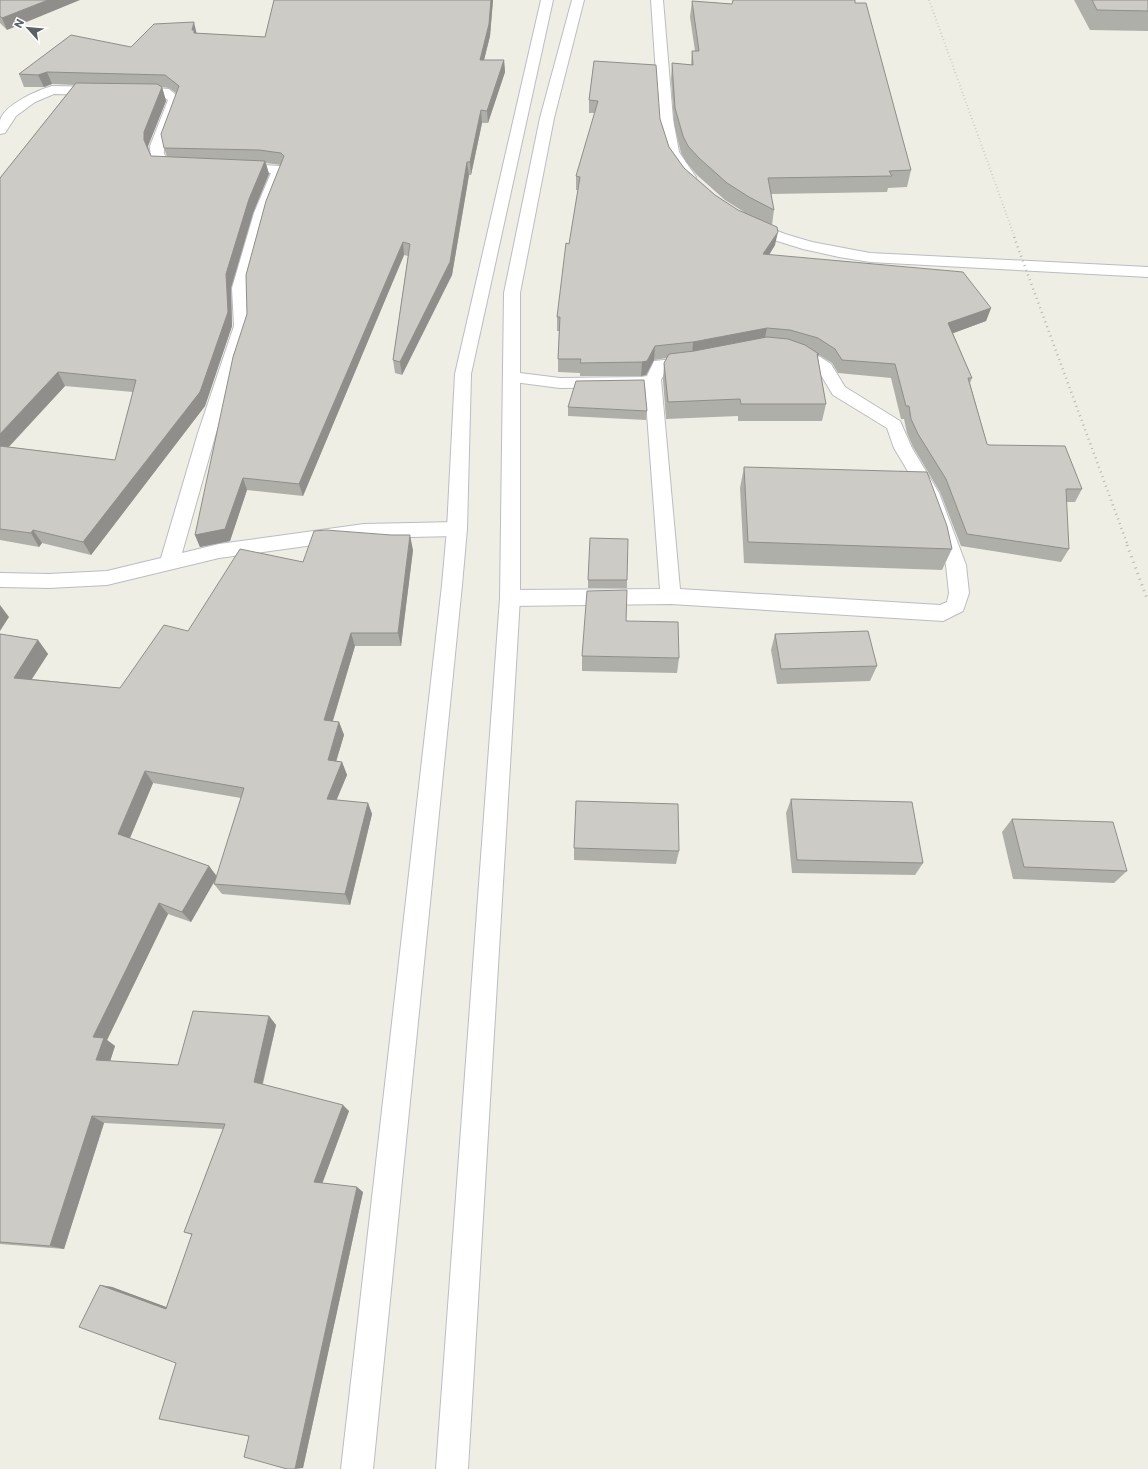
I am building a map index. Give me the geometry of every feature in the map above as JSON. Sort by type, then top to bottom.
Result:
[{"type":"street","points":[[357,1469],[452,585],[457,529],[463,374],[547,0]]},
{"type":"street","points":[[452,1469],[510,598],[512,293],[547,118],[578,0]]},
{"type":"street","points":[[657,0],[666,119],[672,152],[695,185],[700,189]]},
{"type":"street","points":[[0,130],[10,112],[30,99],[52,90],[165,92],[175,99],[157,146],[157,153],[162,166],[193,167]]},
{"type":"street","points":[[169,564],[206,433],[233,357],[242,326],[240,288],[261,213],[279,170],[262,168],[222,168]]},
{"type":"street","points":[[740,218],[768,233],[815,248],[855,256],[898,260],[1148,272]]},
{"type":"street","points":[[510,598],[671,596],[943,613],[956,606],[959,593],[956,565],[930,493],[903,448],[894,425],[838,391],[824,368],[808,357],[780,349]]},
{"type":"street","points":[[671,596],[653,380],[660,365],[708,359]]},
{"type":"street","points":[[512,377],[560,383],[653,380]]},
{"type":"street","points":[[0,580],[49,581],[107,578],[219,551],[364,531],[457,529]]},
{"type":"building","points":[[0,0],[48,0],[2,18],[0,16]]},
{"type":"building","points":[[274,0],[491,0],[489,24],[480,60],[504,60],[487,111],[481,110],[470,162],[467,162],[450,262],[400,362],[393,360],[410,244],[403,242],[299,484],[243,478],[225,529],[195,535],[233,357],[247,314],[246,275],[266,201],[284,156],[281,153],[259,150],[164,148],[161,134],[179,86],[165,75],[47,72],[38,75],[19,74],[71,35],[131,47],[154,24],[194,22],[192,30],[194,30],[194,33],[265,37]]},
{"type":"building","points":[[733,0],[855,0],[855,3],[866,3],[911,170],[889,171],[892,176],[768,178],[774,210],[727,183],[699,158],[688,146],[683,136],[675,108],[672,63],[693,65],[692,51],[699,51],[692,1],[732,4]]},
{"type":"building","points":[[1092,0],[1148,0],[1148,11],[1097,10]]},
{"type":"building","points":[[594,61],[656,65],[660,119],[669,147],[684,168],[715,195],[738,210],[777,227],[778,232],[763,254],[963,272],[991,308],[948,323],[972,378],[968,378],[987,444],[1065,446],[1082,489],[1066,489],[1069,549],[967,534],[946,479],[918,434],[911,419],[909,406],[906,406],[895,364],[842,360],[835,349],[818,338],[790,330],[767,328],[693,342],[655,346],[647,361],[642,362],[580,363],[581,359],[558,359],[560,317],[557,317],[566,243],[569,244],[580,177],[576,176],[598,101],[589,100]]},
{"type":"building","points":[[76,83],[157,84],[162,87],[144,132],[144,140],[151,156],[265,161],[249,199],[226,274],[228,312],[200,392],[83,542],[33,530],[31,533],[0,529],[0,446],[115,460],[136,380],[58,372],[0,434],[0,178]]},
{"type":"building","points":[[767,337],[788,339],[805,345],[819,354],[817,354],[826,404],[741,404],[740,399],[668,402],[664,363],[669,354],[694,351]]},
{"type":"building","points":[[644,380],[647,411],[568,407],[576,381]]},
{"type":"building","points":[[744,467],[927,472],[947,526],[952,549],[748,542]]},
{"type":"building","points":[[326,530],[410,535],[398,633],[351,633],[324,720],[339,722],[328,760],[342,762],[327,799],[368,803],[345,894],[214,884],[244,788],[145,771],[118,834],[209,866],[182,912],[159,903],[93,1037],[104,1038],[96,1060],[178,1065],[193,1011],[269,1016],[254,1082],[343,1105],[314,1182],[357,1187],[295,1469],[287,1469],[244,1457],[249,1436],[159,1419],[176,1363],[79,1327],[100,1285],[166,1309],[192,1234],[184,1232],[225,1124],[92,1116],[50,1246],[0,1242],[0,634],[38,640],[14,678],[120,688],[164,625],[188,631],[240,549],[303,562],[314,531]]},
{"type":"building","points":[[590,538],[628,539],[627,580],[588,580]]},
{"type":"building","points":[[627,590],[626,621],[678,622],[679,658],[582,656],[587,591]]},
{"type":"building","points":[[868,631],[877,666],[781,669],[775,634]]},
{"type":"building","points":[[791,799],[912,802],[923,863],[797,860]]},
{"type":"building","points":[[576,801],[678,804],[679,851],[574,848]]},
{"type":"building","points":[[1012,819],[1113,822],[1127,871],[1024,867]]},
{"type":"railway","points":[[929,0],[1015,238]]},
{"type":"railway","points":[[1014,237],[1128,546]]},
{"type":"railway","points":[[1127,545],[1148,601]]}]
